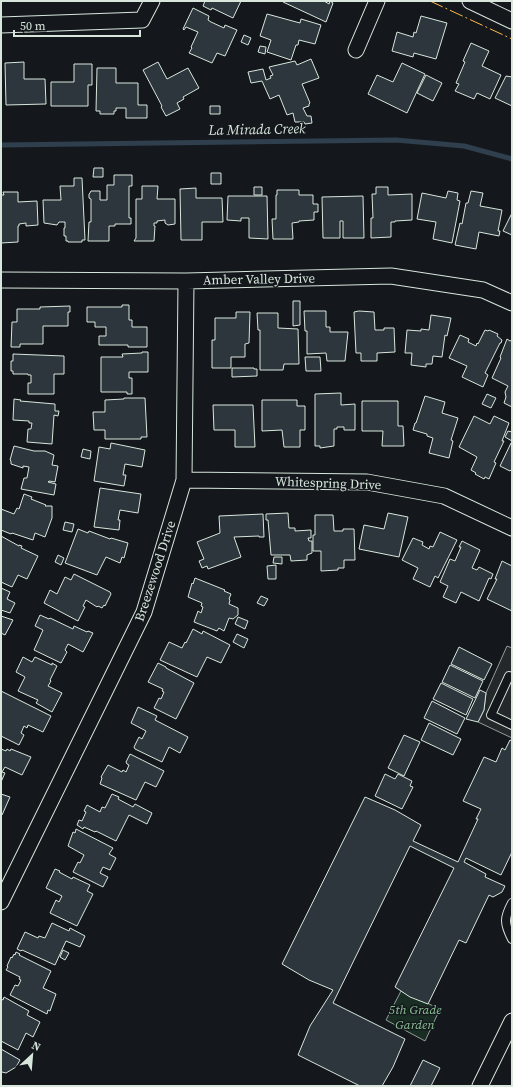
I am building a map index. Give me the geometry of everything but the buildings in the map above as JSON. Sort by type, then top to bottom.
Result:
[{"type":"street","points":[[1,25],[142,20],[152,1]]},
{"type":"street","points":[[356,50],[378,1]]},
{"type":"street","points":[[470,1],[512,21]]},
{"type":"street","name":"Amber Valley Drive","points":[[1,280],[186,281],[391,276],[483,290],[512,303]]},
{"type":"street","name":"Breezewood Drive","points":[[1,902],[144,612],[184,480],[186,281]]},
{"type":"street","name":"Whitespring Drive","points":[[184,480],[368,482],[444,496],[512,528]]},
{"type":"street","points":[[480,1086],[512,1021]]},
{"type":"lane","points":[[512,677],[509,676],[491,715],[512,725]]},
{"type":"lane","points":[[512,903],[506,915],[506,927],[512,938]]},
{"type":"green space","name":"5th Grade Garden","points":[[401,991],[440,1009],[425,1041],[386,1020]]},
{"type":"shaded area","points":[[507,646],[512,648],[512,738],[478,722],[484,710],[486,693]]},
{"type":"waterway","name":"La Mirada Creek","points":[[1,145],[396,140],[464,146],[512,159]]},
{"type":"power","points":[[430,1],[512,39]]}]
